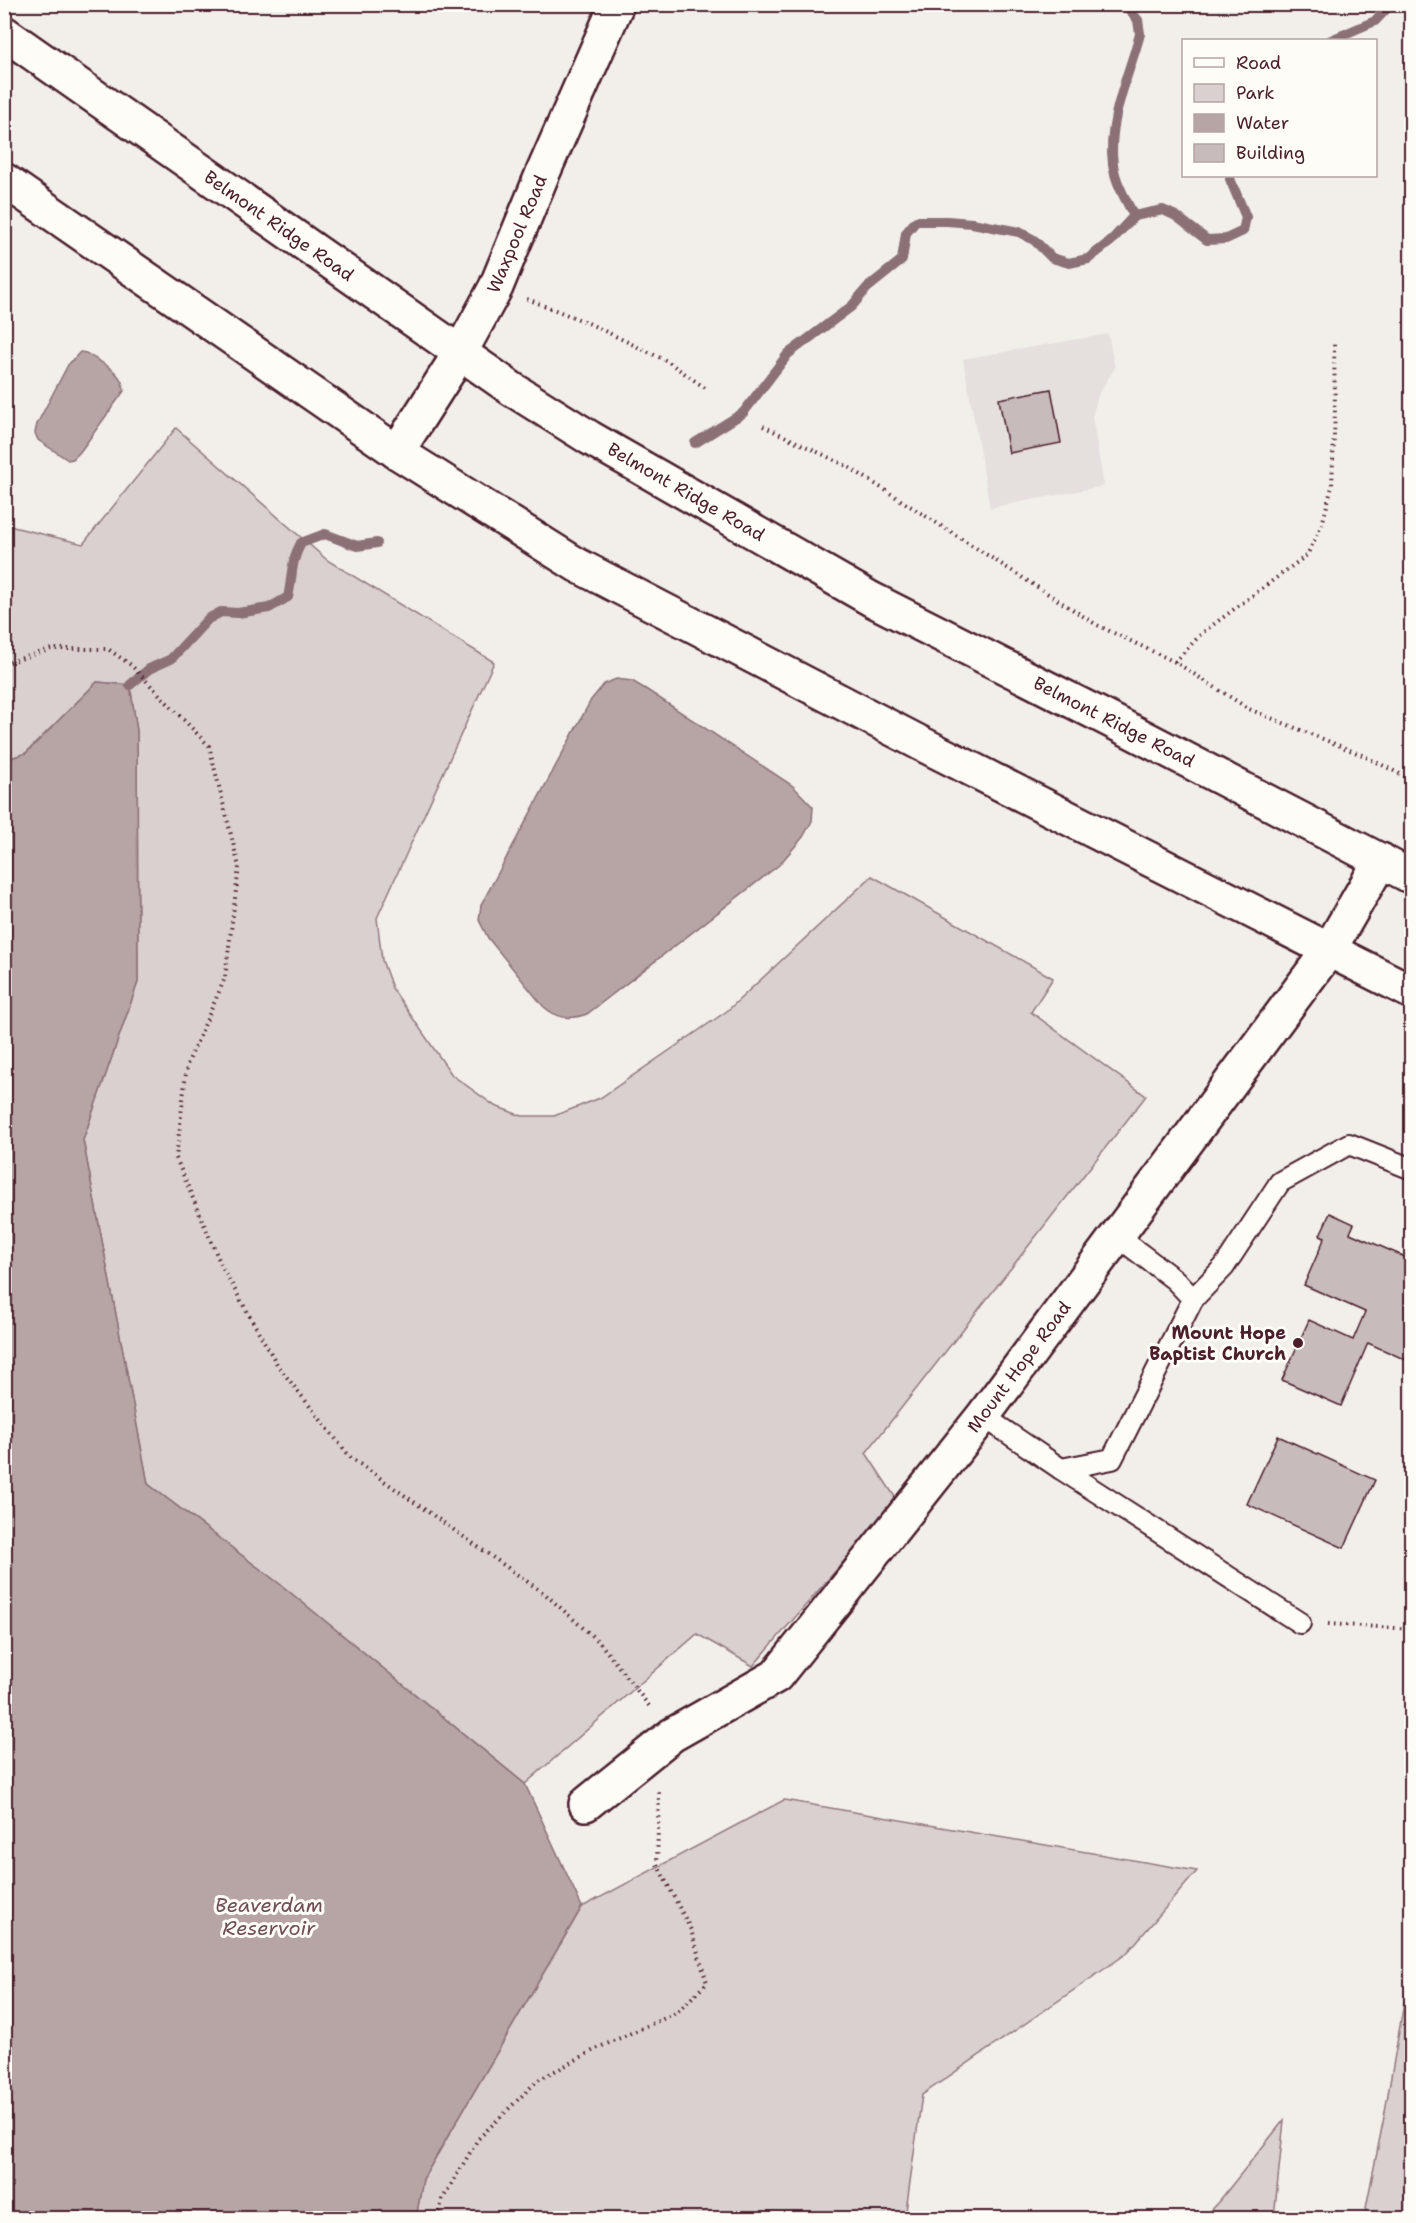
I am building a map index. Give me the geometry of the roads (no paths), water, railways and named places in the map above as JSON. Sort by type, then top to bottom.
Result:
[{"type":"main road","name":"Waxpool Road","points":[[397,452],[460,353],[496,287],[617,4]]},
{"type":"main road","name":"Belmont Ridge Road","points":[[4,33],[512,389],[590,438],[871,599],[1412,877]]},
{"type":"main road","points":[[4,180],[397,452],[577,565],[922,744],[1412,992]]},
{"type":"main road","name":"Mount Hope Road","points":[[586,1804],[672,1735],[776,1676],[983,1416],[1117,1236],[1329,950],[1381,860]]},
{"type":"lane","points":[[1061,1469],[1112,1459],[1193,1299],[1224,1267],[1281,1182],[1349,1144],[1412,1169]]},
{"type":"lane","points":[[1117,1236],[1175,1280],[1193,1299]]},
{"type":"lane","points":[[983,1416],[1300,1623]]},
{"type":"water","points":[[80,352],[86,353],[115,373],[123,384],[124,391],[80,452],[73,459],[68,460],[38,440],[35,433],[37,424],[68,365]]},
{"type":"water","points":[[616,679],[632,681],[647,690],[793,786],[813,807],[812,821],[803,837],[779,865],[587,1014],[564,1017],[553,1014],[543,1006],[488,938],[479,920],[481,905],[591,700],[604,684]]},
{"type":"water","name":"Beaverdam Reservoir","points":[[97,682],[130,685],[137,731],[138,982],[83,1140],[148,1484],[281,1585],[525,1784],[582,1907],[423,2179],[416,2218],[5,2218],[5,760],[26,753]]},
{"type":"waterway","points":[[1124,4],[1138,20],[1140,34],[1120,98],[1112,148],[1116,177],[1134,216]]},
{"type":"waterway","points":[[1333,39],[1375,21],[1391,4]]},
{"type":"waterway","points":[[695,443],[743,413],[788,354],[852,306],[867,288],[902,260],[906,233],[916,221],[972,223],[1019,232],[1034,240],[1052,258],[1069,263],[1088,259],[1111,241],[1134,216],[1163,210],[1176,216],[1207,240],[1226,239],[1243,231],[1246,217],[1231,177]]},
{"type":"waterway","points":[[130,685],[149,669],[171,659],[208,619],[221,612],[238,613],[269,608],[288,597],[293,563],[301,543],[325,534],[357,546],[377,543]]},
{"type":"place","name":"Mount Hope Baptist Church","points":[[1298,1343]]}]
